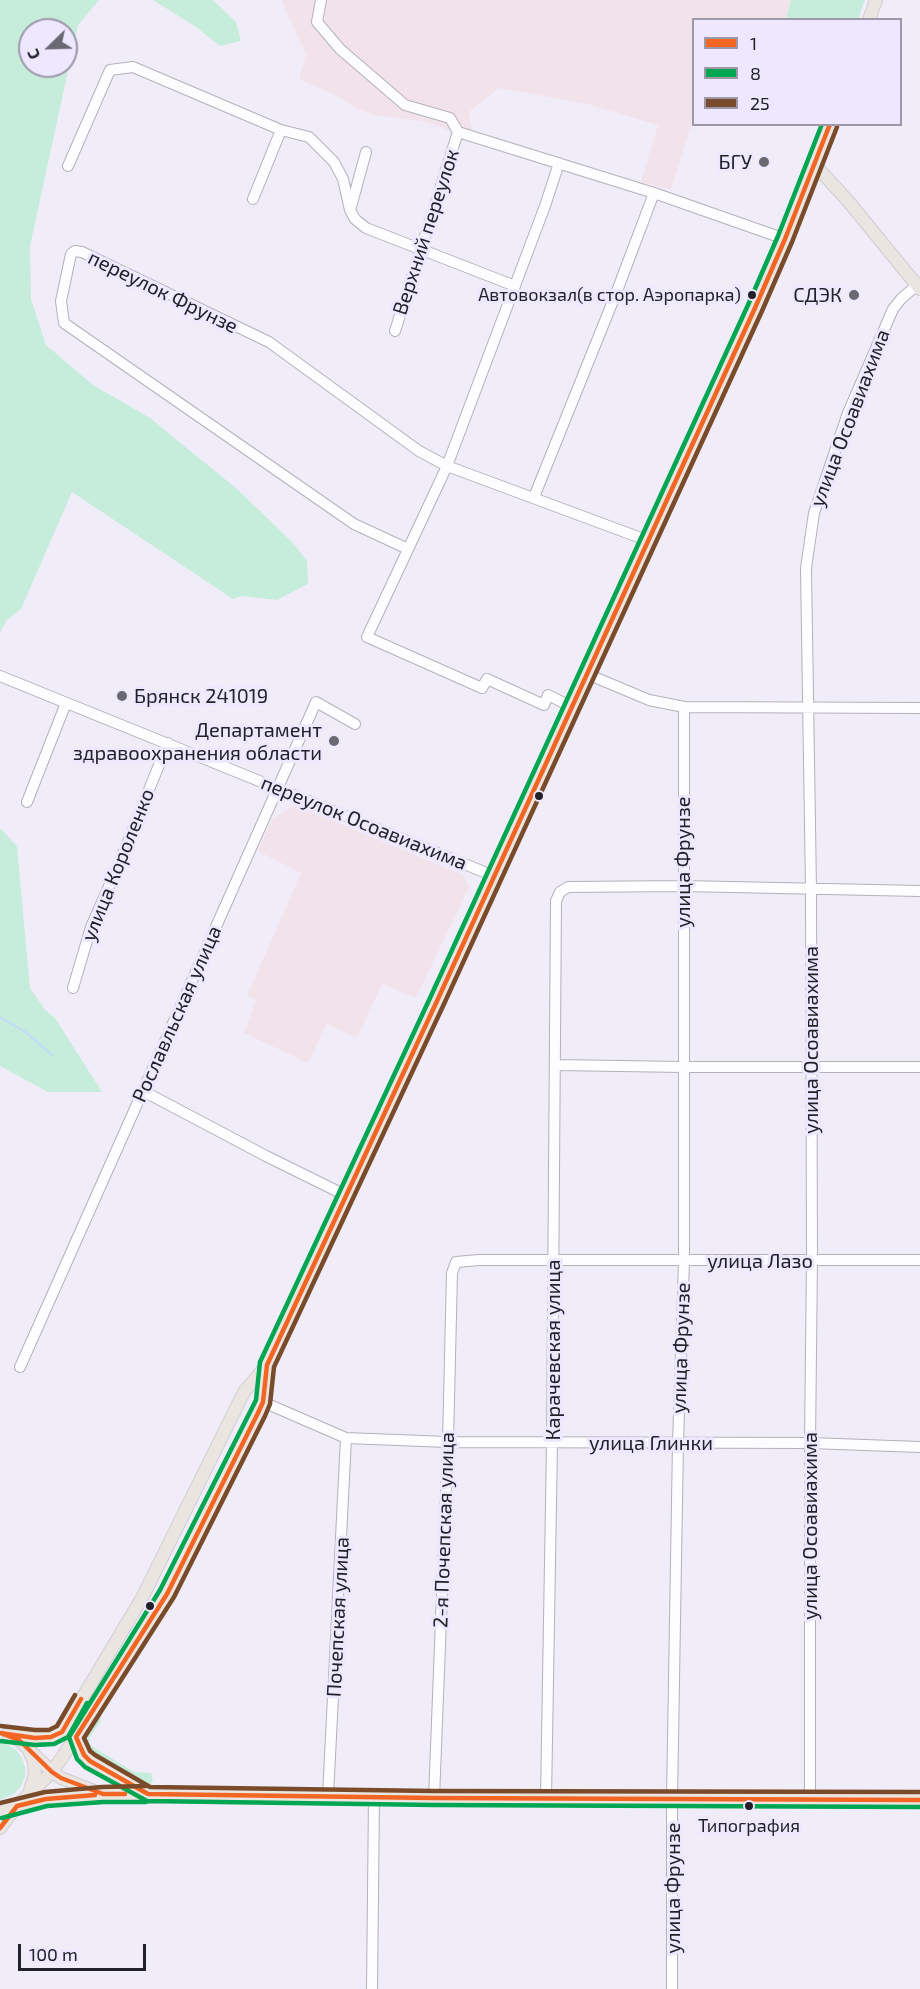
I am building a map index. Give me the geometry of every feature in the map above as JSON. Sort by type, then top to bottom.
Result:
[{"type":"main road","points":[[870,18],[876,0]]},
{"type":"main road","points":[[4,1734],[35,1738],[51,1737],[62,1732],[142,1598],[244,1392],[267,1365],[649,541],[786,239],[829,126]]},
{"type":"main road","points":[[815,165],[849,201],[918,287]]},
{"type":"main road","points":[[21,1802],[52,1772],[167,1594],[263,1402],[267,1365]]},
{"type":"main road","points":[[4,1734],[19,1740],[61,1778],[103,1794]]},
{"type":"main road","points":[[76,1737],[84,1755],[90,1761],[148,1794]]},
{"type":"main road","points":[[0,1828],[33,1786],[34,1761],[28,1749]]},
{"type":"main road","points":[[0,1811],[21,1802],[103,1794],[920,1800]]},
{"type":"street","points":[[321,0],[317,22],[340,49],[405,105],[450,118],[458,132],[654,193],[786,239]]},
{"type":"street","points":[[68,166],[110,70],[133,67],[281,130],[309,137],[334,162],[343,179],[350,210],[366,228],[515,286]]},
{"type":"street","points":[[253,199],[281,130]]},
{"type":"street","name":"Верхний переулок","points":[[395,331],[458,132]]},
{"type":"street","points":[[350,210],[366,152]]},
{"type":"street","points":[[559,163],[447,466],[367,636],[482,688],[487,679],[544,705],[548,695],[572,707]]},
{"type":"street","points":[[534,497],[618,291],[654,193]]},
{"type":"street","name":"переулок Фрунзе","points":[[408,549],[354,524],[64,323],[61,301],[71,254],[75,251],[82,252],[269,342],[419,451],[447,466],[649,541]]},
{"type":"street","name":"улица Осоавиахима","points":[[810,1800],[811,889],[806,568],[814,513],[848,412],[893,309],[900,299],[918,287]]},
{"type":"street","points":[[588,674],[649,700],[684,707],[920,708]]},
{"type":"street","name":"переулок Осоавиахима","points":[[0,676],[494,876]]},
{"type":"street","name":"Рославльская улица","points":[[20,1367],[316,702],[355,724]]},
{"type":"street","points":[[27,802],[66,703]]},
{"type":"street","name":"улица Фрунзе","points":[[672,1989],[672,1799],[678,1443],[684,1261],[682,886],[684,707]]},
{"type":"street","name":"улица Короленко","points":[[73,988],[90,927],[118,866],[168,743]]},
{"type":"street","points":[[682,886],[920,891]]},
{"type":"street","name":"Карачевская улица","points":[[546,1799],[552,1443],[556,901],[560,892],[568,887],[682,886]]},
{"type":"street","points":[[556,1065],[920,1067]]},
{"type":"street","points":[[143,1091],[345,1195]]},
{"type":"street","name":"улица Лазо","points":[[456,1263],[479,1260],[920,1260]]},
{"type":"street","name":"2-я Почепская улица","points":[[434,1798],[452,1273],[456,1263]]},
{"type":"street","points":[[263,1402],[346,1438]]},
{"type":"street","name":"улица Глинки","points":[[346,1438],[448,1442],[810,1443],[920,1447]]},
{"type":"street","name":"Почепская улица","points":[[328,1796],[346,1438]]},
{"type":"street","points":[[372,1989],[374,1797]]},
{"type":"shaded area","points":[[281,0],[791,0],[786,18],[692,18],[692,122],[671,190],[641,182],[658,125],[587,104],[499,88],[469,112],[472,131],[469,138],[427,122],[374,115],[357,109],[339,97],[299,79],[306,54]]},
{"type":"shaded area","points":[[295,805],[463,875],[469,887],[416,998],[382,984],[357,1038],[327,1024],[308,1063],[244,1033],[256,1000],[247,996],[301,873],[258,851],[272,819]]},
{"type":"green space","points":[[0,0],[99,0],[78,25],[78,18],[18,18],[18,78],[66,78],[30,246],[31,299],[46,345],[93,385],[150,418],[237,489],[292,542],[307,561],[308,584],[277,600],[241,596],[233,599],[72,492],[21,609],[6,621],[0,633]]},
{"type":"green space","points":[[153,0],[213,0],[236,22],[241,41],[220,46],[196,27]]},
{"type":"green space","points":[[791,0],[865,0],[858,18],[786,18]]},
{"type":"green space","points":[[0,828],[17,846],[30,988],[45,1010],[55,1018],[102,1092],[48,1092],[0,1066]]},
{"type":"green space","points":[[98,1716],[101,1721],[89,1738],[90,1745],[134,1772],[151,1773],[153,1780],[150,1785],[143,1785],[85,1750],[81,1742],[82,1734],[93,1718]]},
{"type":"green space","points":[[0,1742],[16,1750],[22,1758],[25,1777],[15,1793],[0,1800]]},
{"type":"waterway","points":[[0,1017],[27,1033],[52,1055]]},
{"type":"transit line","name":"8","points":[[821,126],[748,305],[260,1362],[256,1400],[160,1590],[69,1737],[77,1759],[85,1767],[147,1801],[920,1807]]},
{"type":"transit line","name":"1","points":[[829,126],[755,308],[267,1365],[263,1402],[258,1413],[167,1594],[76,1737],[84,1755],[90,1761],[148,1794],[920,1800]]},
{"type":"transit line","name":"25","points":[[837,127],[762,311],[444,1004],[274,1367],[270,1404],[265,1416],[174,1597],[84,1738],[90,1751],[95,1755],[150,1787],[434,1791],[920,1792]]},
{"type":"transit line","name":"25","points":[[1,1726],[49,1730],[57,1726],[75,1695]]},
{"type":"transit line","name":"1","points":[[0,1733],[35,1738],[51,1737],[62,1732],[81,1699]]},
{"type":"transit line","name":"8","points":[[0,1741],[35,1745],[54,1744],[68,1737],[87,1703]]},
{"type":"transit line","name":"1","points":[[3,1734],[19,1740],[61,1778],[103,1794],[125,1794]]},
{"type":"transit line","name":"25","points":[[0,1803],[45,1792],[146,1786]]},
{"type":"transit line","name":"1","points":[[0,1828],[17,1806],[46,1799],[95,1795]]},
{"type":"transit line","name":"8","points":[[2,1818],[47,1806],[146,1802]]},
{"type":"place","name":"БГУ","points":[[764,162]]},
{"type":"place","name":"Автовокзал(в стор. Аэропарка)","points":[[752,295]]},
{"type":"place","name":"СДЭК","points":[[854,295]]},
{"type":"place","name":"Брянск 241019","points":[[122,696]]},
{"type":"place","name":"Департамент здравоохранения области","points":[[334,741]]},
{"type":"place","name":"Типография","points":[[749,1806]]}]
